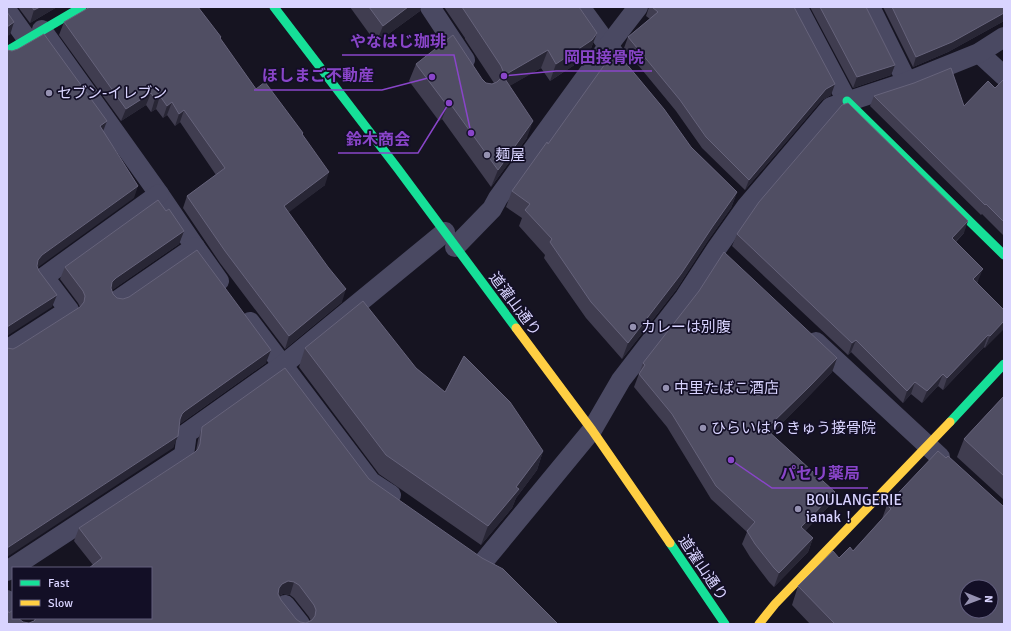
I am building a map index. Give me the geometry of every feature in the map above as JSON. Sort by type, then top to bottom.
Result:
[{"type":"main road","points":[[7,51],[82,7]]},
{"type":"main road","name":"道灌山通り","points":[[274,7],[450,239],[592,430],[725,624]]},
{"type":"main road","points":[[847,101],[1004,255]]},
{"type":"main road","points":[[759,624],[775,604],[928,446],[1004,364]]},
{"type":"lane","points":[[430,7],[477,77]]},
{"type":"lane","points":[[580,7],[627,70]]},
{"type":"lane","points":[[13,567],[184,455],[187,433],[283,365],[492,209],[502,192],[638,7]]},
{"type":"lane","points":[[796,7],[799,10],[847,101]]},
{"type":"lane","points":[[870,7],[907,82]]},
{"type":"lane","points":[[7,11],[34,34],[159,194],[235,302],[371,482],[403,504]]},
{"type":"lane","points":[[485,560],[592,430],[621,380],[685,297],[724,255],[741,202],[831,107],[907,82],[979,53],[1004,37]]},
{"type":"lane","points":[[979,53],[1004,76]]},
{"type":"lane","points":[[7,350],[69,310],[44,277],[159,194]]},
{"type":"lane","points":[[118,300],[195,247]]},
{"type":"lane","points":[[805,331],[954,470]]},
{"type":"lane","points":[[285,605],[300,624]]},
{"type":"building","points":[[32,7],[40,7],[34,10]]},
{"type":"building","points":[[90,7],[198,7],[221,37],[220,38],[256,89],[265,82],[303,133],[302,134],[329,172],[284,206],[328,267],[346,289],[289,336],[225,251],[187,196],[225,168],[184,110],[179,114],[172,102],[167,106],[160,96],[155,99],[151,93],[126,109],[64,22]]},
{"type":"building","points":[[369,7],[408,7],[383,26]]},
{"type":"building","points":[[462,7],[579,7],[597,33],[592,40],[556,64],[548,50],[503,76],[533,121],[498,170],[449,102],[446,104],[416,64],[453,35],[486,83],[492,84],[497,82],[502,77],[503,71],[501,66]]},
{"type":"building","points":[[652,7],[794,7],[835,84],[826,89],[749,180],[706,137],[680,100],[628,37],[658,12]]},
{"type":"building","points":[[820,7],[866,7],[895,65],[857,77]]},
{"type":"building","points":[[892,7],[1004,7],[1004,13],[952,42],[916,57]]},
{"type":"building","points":[[7,12],[14,22],[7,27]]},
{"type":"building","points":[[44,34],[107,121],[100,126],[138,186],[42,255],[38,260],[37,266],[57,295],[7,327],[7,50],[12,51],[18,49]]},
{"type":"building","points":[[615,50],[664,109],[691,147],[737,192],[681,274],[628,343],[591,302],[550,242],[552,239],[525,210],[530,204],[512,191],[547,142],[548,144]]},
{"type":"building","points":[[951,68],[964,106],[988,81],[995,88],[1004,79],[1004,222],[874,96],[914,83]]},
{"type":"building","points":[[848,103],[968,221],[952,238],[983,269],[973,279],[1004,310],[1004,321],[990,336],[988,335],[947,378],[943,374],[927,391],[915,382],[907,391],[856,340],[852,343],[737,234],[759,202],[842,105]]},
{"type":"building","points":[[158,200],[166,211],[169,209],[184,231],[116,278],[112,282],[111,288],[113,294],[117,298],[123,299],[129,297],[197,250],[271,350],[185,411],[180,419],[178,436],[7,548],[7,348],[13,349],[17,347],[80,307],[84,302],[85,296],[65,267]]},
{"type":"building","points":[[724,252],[837,358],[766,429],[835,492],[801,527],[813,538],[779,573],[755,544],[747,531],[755,522],[716,486],[672,414],[639,374],[645,365],[643,363],[699,291]]},
{"type":"building","points":[[363,301],[416,368],[445,392],[464,356],[510,402],[543,451],[516,487],[519,489],[488,526],[386,455],[305,348]]},
{"type":"building","points":[[285,368],[369,479],[482,558],[503,569],[558,624],[7,624],[7,609],[9,613],[12,611],[12,619],[19,619],[23,622],[29,623],[36,619],[152,619],[152,567],[90,567],[102,558],[79,528],[195,452],[200,444],[202,427]],"holes":[[[288,581],[299,585],[316,610],[315,616],[312,620],[306,623],[300,622],[296,619],[278,594],[279,588],[282,584]]]},
{"type":"building","points":[[1004,396],[1004,476],[964,439]]},
{"type":"building","points":[[938,451],[946,458],[948,456],[1004,507],[1004,624],[835,624],[798,586],[833,551],[839,558],[850,547],[853,551],[891,509],[887,505]]},
{"type":"traffic: fast","points":[[7,51],[82,7]]},
{"type":"traffic: fast","points":[[274,7],[398,169],[516,328]]},
{"type":"traffic: fast","points":[[847,101],[1004,255]]},
{"type":"traffic: fast","points":[[950,422],[1004,364]]},
{"type":"traffic: fast","points":[[670,543],[725,624]]},
{"type":"traffic: slow","points":[[516,328],[592,430],[670,543]]},
{"type":"traffic: slow","points":[[759,624],[775,604],[950,422]]},
{"type":"place","name":"岡田接骨院","points":[[504,76]]},
{"type":"place","name":"ほしまご不動産","points":[[432,77]]},
{"type":"place","name":"セブン-イレブン","points":[[49,93]]},
{"type":"place","name":"鈴木商会","points":[[449,103]]},
{"type":"place","name":"やなはじ珈琲","points":[[471,133]]},
{"type":"place","name":"麺屋","points":[[487,155]]},
{"type":"place","name":"カレーは別腹","points":[[633,327]]},
{"type":"place","name":"中里たばこ酒店","points":[[666,388]]},
{"type":"place","name":"ひらいはりきゅう接骨院","points":[[703,428]]},
{"type":"place","name":"パセリ薬局","points":[[731,460]]},
{"type":"place","name":"BOULANGERIE ianak！","points":[[798,509]]}]
